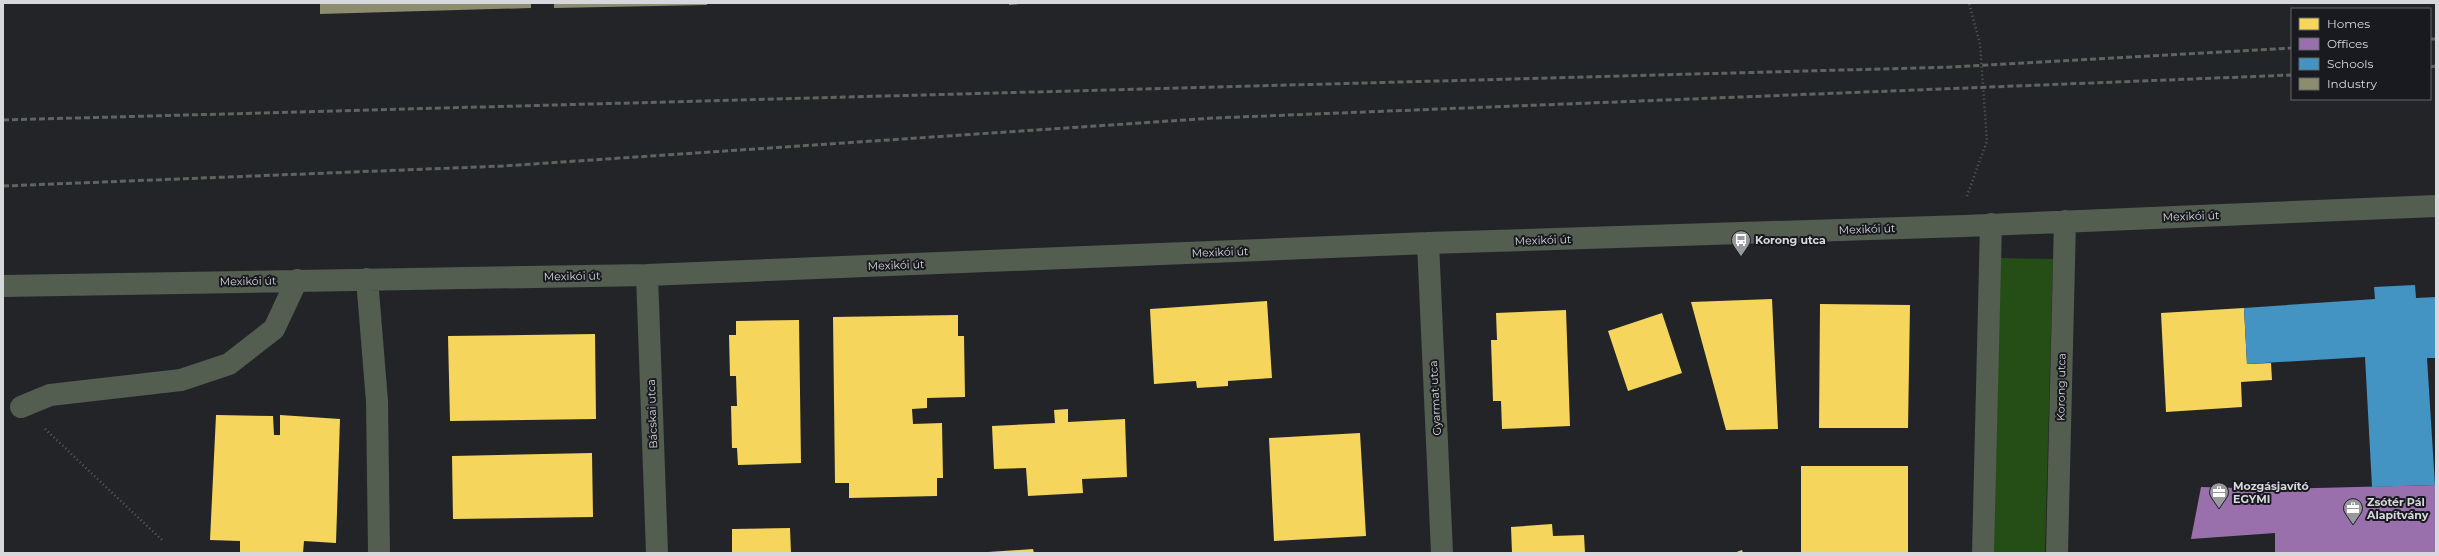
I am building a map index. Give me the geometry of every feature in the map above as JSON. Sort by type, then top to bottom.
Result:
[{"type":"street","name":"Mexikói út","points":[[3,286],[647,275],[1428,243],[1964,226],[2436,206]]},
{"type":"street","name":"Korong utca","points":[[2057,553],[2066,221]]},
{"type":"street","points":[[1983,553],[1991,224]]},
{"type":"street","name":"Gyarmat utca","points":[[1428,243],[1442,553]]},
{"type":"street","name":"Bácskai utca","points":[[647,275],[657,553]]},
{"type":"street","points":[[367,279],[377,401],[379,553]]},
{"type":"street","points":[[21,407],[50,395],[181,380],[229,364],[274,329],[297,280]]},
{"type":"path","points":[[1964,226],[1962,210],[1987,141],[1980,44],[1969,3]]},
{"type":"path","points":[[21,407],[162,540]]},
{"type":"green space","points":[[2000,258],[2053,259],[2045,553],[1993,553]]},
{"type":"building: Homes","points":[[1772,299],[1778,429],[1726,430],[1691,302]]},
{"type":"building: Homes","points":[[1267,301],[1272,378],[1228,381],[1228,386],[1197,388],[1196,381],[1154,384],[1150,309]]},
{"type":"building: Homes","points":[[1820,304],[1910,305],[1908,428],[1819,428]]},
{"type":"building: Homes","points":[[2244,308],[2247,364],[2271,363],[2272,380],[2241,382],[2242,407],[2166,412],[2161,313]]},
{"type":"building: Homes","points":[[1566,310],[1570,426],[1502,429],[1501,401],[1493,401],[1491,340],[1497,340],[1496,313]]},
{"type":"building: Homes","points":[[1662,313],[1682,373],[1628,391],[1608,331]]},
{"type":"building: Homes","points":[[958,315],[958,336],[964,336],[965,397],[927,398],[927,408],[912,409],[913,424],[942,423],[943,478],[937,478],[937,496],[849,498],[849,483],[835,483],[833,317]]},
{"type":"building: Homes","points":[[799,320],[801,463],[738,465],[737,448],[732,448],[731,406],[737,406],[736,376],[730,376],[729,335],[736,335],[736,321]]},
{"type":"building: Homes","points":[[595,334],[596,419],[450,421],[448,336]]},
{"type":"building: Homes","points":[[1068,409],[1068,422],[1125,419],[1127,477],[1082,479],[1083,493],[1028,496],[1026,468],[994,469],[992,426],[1055,423],[1054,410]]},
{"type":"building: Homes","points":[[216,415],[273,416],[274,435],[280,435],[280,415],[340,419],[336,543],[304,541],[303,553],[240,553],[240,541],[210,540]]},
{"type":"building: Homes","points":[[1360,433],[1366,536],[1274,541],[1269,438]]},
{"type":"building: Homes","points":[[592,453],[593,517],[453,519],[452,456]]},
{"type":"building: Homes","points":[[1801,466],[1908,466],[1908,553],[1801,553]]},
{"type":"building: Homes","points":[[1552,524],[1553,536],[1584,535],[1585,553],[1512,553],[1511,527]]},
{"type":"building: Homes","points":[[790,528],[791,553],[732,553],[732,529]]},
{"type":"building: Homes","points":[[1033,549],[1034,553],[988,553],[988,552]]},
{"type":"building: Homes","points":[[1742,550],[1743,553],[1734,553]]},
{"type":"building: Offices","points":[[2436,485],[2436,553],[2275,553],[2275,533],[2191,539],[2201,487],[2274,489]]},
{"type":"building: Schools","points":[[2415,285],[2416,298],[2436,297],[2436,358],[2427,358],[2435,485],[2372,487],[2365,357],[2247,364],[2244,308],[2375,299],[2374,287]]},
{"type":"building: Industry","points":[[320,3],[531,3],[531,8],[320,14]]},
{"type":"building: Industry","points":[[554,3],[707,3],[707,5],[554,8]]},
{"type":"building: Industry","points":[[1009,3],[1020,3],[1020,4],[1009,5]]},
{"type":"railway","points":[[2431,39],[2436,39]]},
{"type":"railway","points":[[3,120],[1953,67],[2291,48]]},
{"type":"railway","points":[[2431,67],[2436,66]]},
{"type":"railway","points":[[3,186],[503,166],[1214,118],[2291,75]]},
{"type":"place","name":"Korong utca","points":[[1741,257]]},
{"type":"place","name":"Mozgásjavító EGYMI","points":[[2219,509]]},
{"type":"place","name":"Zsótér Pál Alapítvány","points":[[2353,525]]}]
